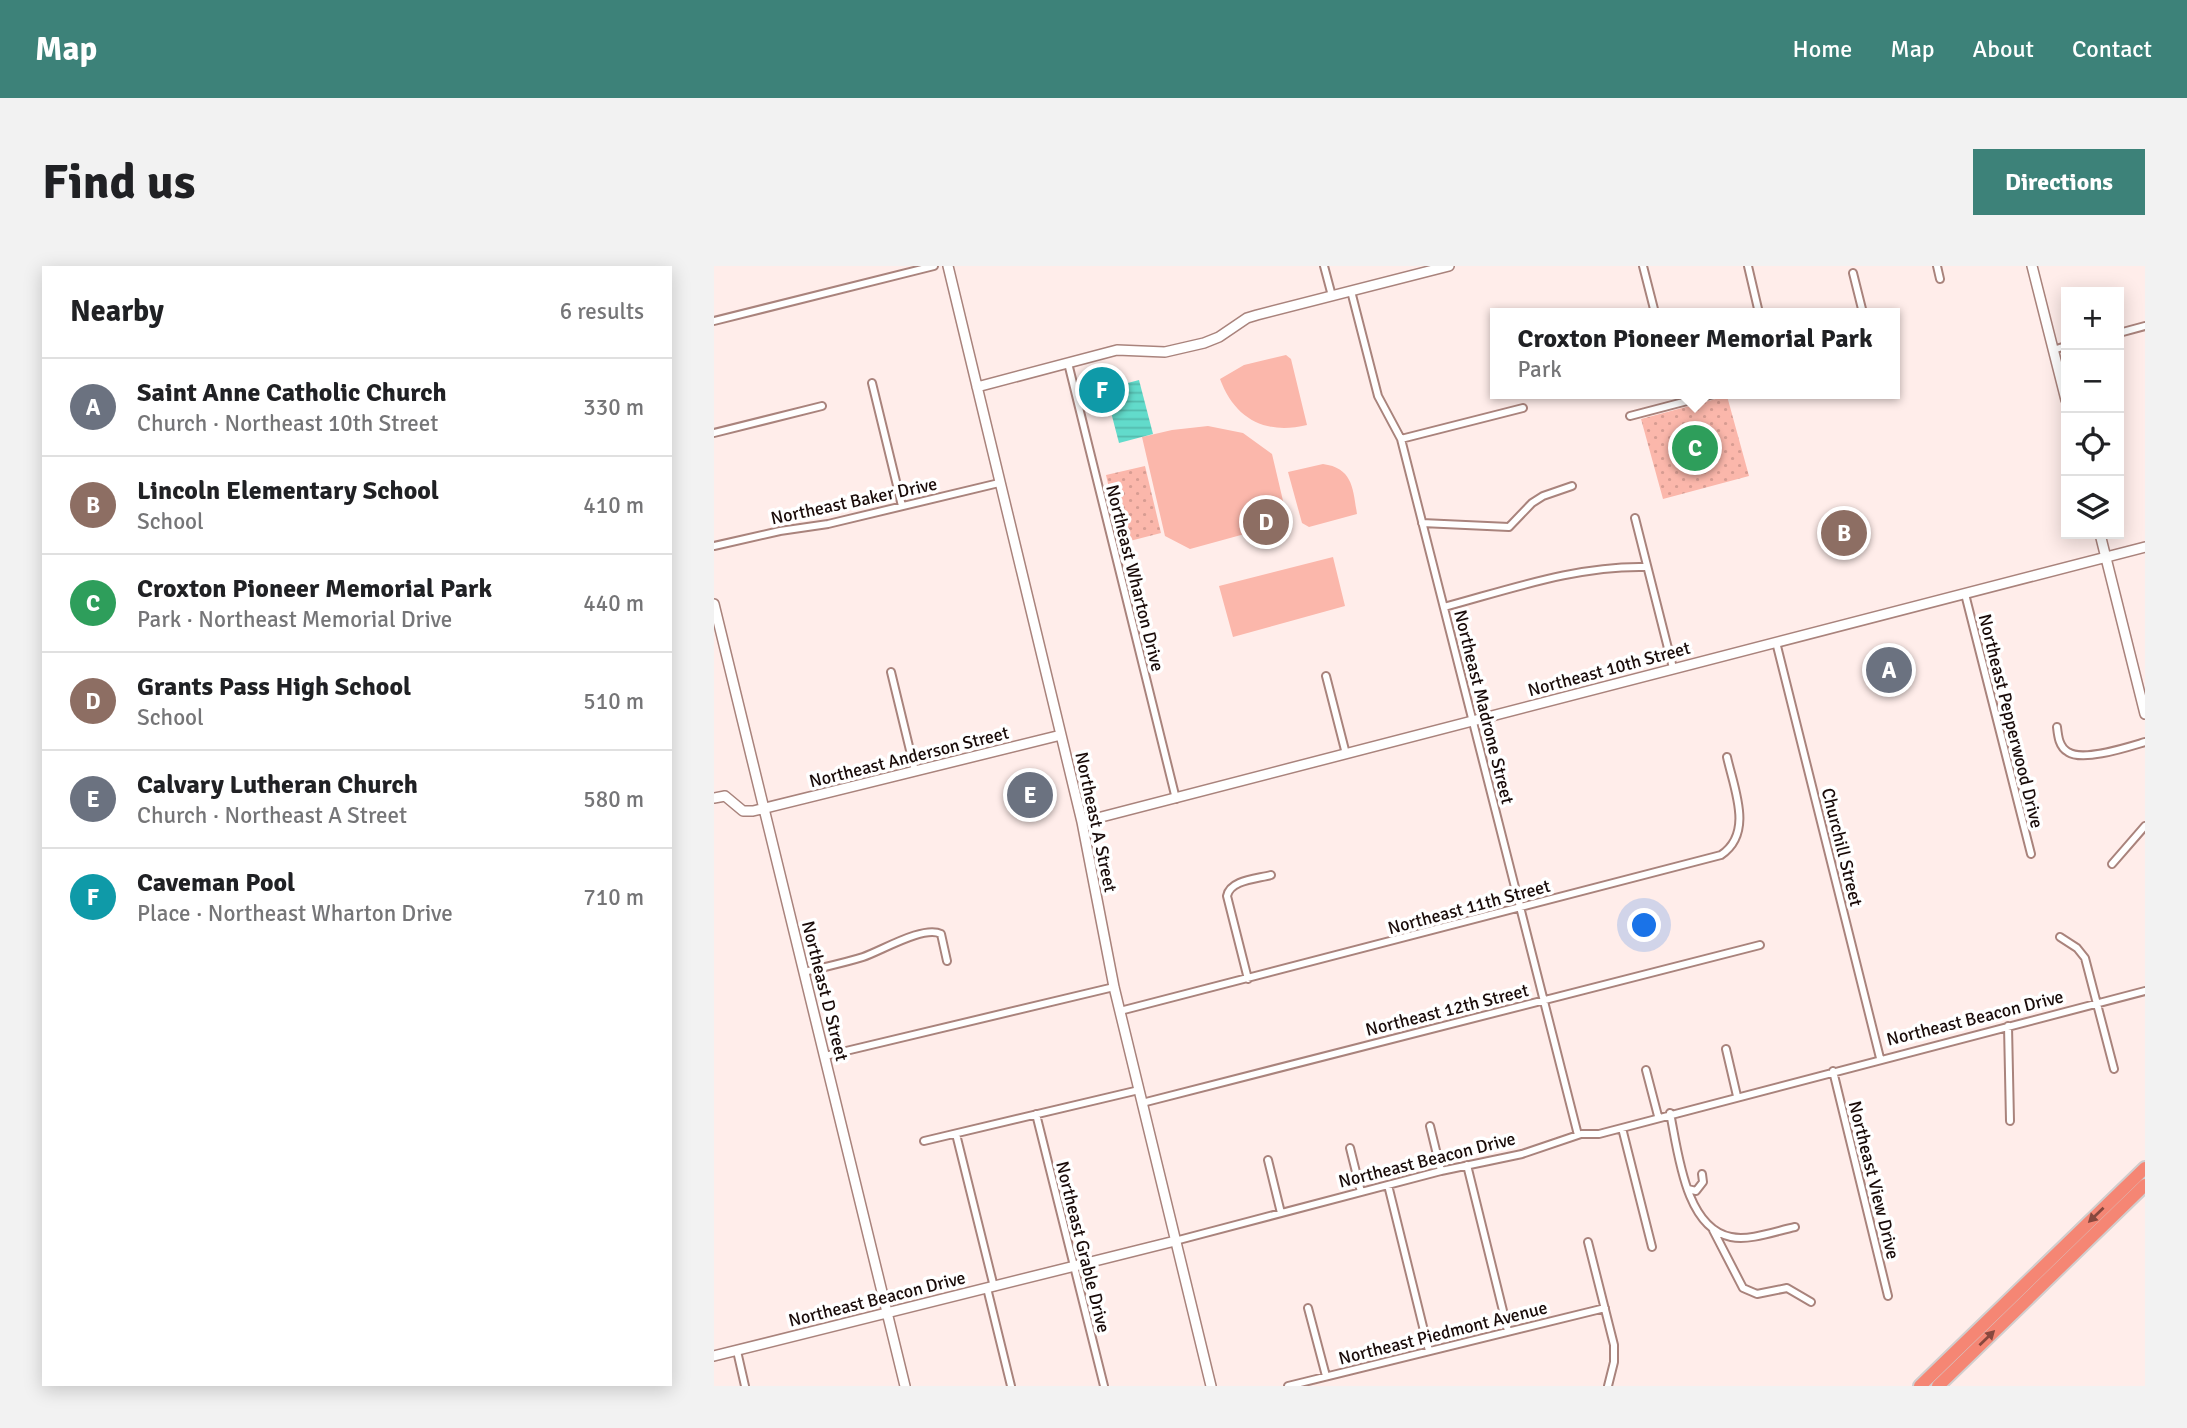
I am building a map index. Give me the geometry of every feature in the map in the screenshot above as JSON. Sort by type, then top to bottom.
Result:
[{"type":"highway","points":[[1920,1386],[2145,1168]]},
{"type":"highway","points":[[1938,1386],[2145,1185]]},
{"type":"street","points":[[714,321],[934,266]]},
{"type":"street","name":"Northeast A Street","points":[[948,266],[1082,822],[1114,987],[1211,1386]]},
{"type":"street","points":[[1324,266],[1332,296]]},
{"type":"street","points":[[977,387],[1117,350],[1162,352],[1204,343],[1219,337],[1247,318],[1449,266]]},
{"type":"street","points":[[1643,266],[1654,308]]},
{"type":"street","points":[[1748,266],[1758,308]]},
{"type":"street","points":[[1937,266],[1940,279]]},
{"type":"street","points":[[2032,266],[2061,381]]},
{"type":"street","points":[[1853,273],[1862,308]]},
{"type":"street","name":"Northeast Madrone Street","points":[[1351,291],[1374,386],[1401,439],[1578,1135]]},
{"type":"street","points":[[2124,332],[2145,326]]},
{"type":"street","points":[[2053,350],[2061,348]]},
{"type":"street","name":"Northeast Wharton Drive","points":[[1068,363],[1175,799]]},
{"type":"street","points":[[872,383],[902,506]]},
{"type":"street","points":[[1678,399],[1679,403]]},
{"type":"street","points":[[1630,416],[1695,399]]},
{"type":"street","points":[[714,433],[822,406]]},
{"type":"street","points":[[1401,439],[1523,408]]},
{"type":"street","name":"Northeast Baker Drive","points":[[714,546],[780,531],[828,524],[999,483]]},
{"type":"street","points":[[1422,523],[1509,527],[1532,503],[1572,486]]},
{"type":"street","points":[[1634,518],[1673,668]]},
{"type":"street","points":[[2101,539],[2145,714]]},
{"type":"street","name":"Northeast 10th Street","points":[[1082,822],[2145,547]]},
{"type":"street","points":[[1444,607],[1591,569],[1647,567]]},
{"type":"street","name":"Northeast Pepperwood Drive","points":[[1965,594],[2031,854]]},
{"type":"street","name":"Northeast D Street","points":[[714,604],[905,1386]]},
{"type":"street","name":"Churchill Street","points":[[1776,642],[1880,1058]]},
{"type":"street","points":[[891,672],[915,771]]},
{"type":"street","points":[[1326,676],[1346,754]]},
{"type":"street","points":[[2057,727],[2063,747],[2070,754],[2098,753],[2145,742]]},
{"type":"street","name":"Northeast Anderson Street","points":[[765,808],[1061,736]]},
{"type":"street","name":"Northeast 11th Street","points":[[1120,1011],[1711,859],[1727,851],[1737,838],[1740,822],[1727,757]]},
{"type":"street","points":[[714,798],[729,798],[743,811],[765,808]]},
{"type":"street","points":[[2112,864],[2145,826]]},
{"type":"street","points":[[1248,979],[1227,897],[1228,890],[1234,885],[1270,875]]},
{"type":"street","points":[[804,972],[860,958],[898,941],[935,931],[941,934],[947,961]]},
{"type":"street","points":[[2060,937],[2077,948],[2085,958],[2114,1069]]},
{"type":"street","name":"Northeast 12th Street","points":[[1142,1103],[1760,945]]},
{"type":"street","points":[[825,1056],[1114,987]]},
{"type":"street","name":"Northeast Beacon Drive","points":[[714,1356],[1074,1267],[1441,1171],[1522,1154],[1578,1135],[1599,1134],[1658,1116],[2145,990]]},
{"type":"street","points":[[2008,1026],[2010,1121]]},
{"type":"street","points":[[1726,1049],[1737,1096]]},
{"type":"street","points":[[1646,1070],[1658,1116]]},
{"type":"street","name":"Northeast View Drive","points":[[1833,1071],[1888,1296]]},
{"type":"street","points":[[924,1141],[1139,1090]]},
{"type":"street","points":[[1670,1113],[1688,1189],[1699,1214],[1709,1228],[1730,1237],[1744,1237],[1795,1227]]},
{"type":"street","name":"Northeast Grable Drive","points":[[1036,1114],[1104,1386]]},
{"type":"street","points":[[1430,1126],[1441,1171]]},
{"type":"street","points":[[1622,1128],[1652,1247]]},
{"type":"street","points":[[956,1134],[1011,1386]]},
{"type":"street","points":[[1350,1149],[1361,1192]]},
{"type":"street","points":[[1268,1160],[1281,1213]]},
{"type":"street","points":[[1467,1165],[1508,1331]]},
{"type":"street","points":[[1688,1189],[1696,1191],[1700,1186],[1702,1174]]},
{"type":"street","points":[[1388,1185],[1429,1351]]},
{"type":"street","points":[[1713,1230],[1743,1288],[1757,1294],[1787,1288],[1811,1302]]},
{"type":"street","points":[[1588,1242],[1615,1355],[1608,1386]]},
{"type":"street","points":[[1308,1308],[1326,1376]]},
{"type":"street","name":"Northeast Piedmont Avenue","points":[[1288,1386],[1605,1308]]},
{"type":"street","points":[[737,1351],[745,1386]]},
{"type":"shaded area","points":[[1286,355],[1291,359],[1307,425],[1278,428],[1253,421],[1234,404],[1220,379],[1244,365]]},
{"type":"shaded area","points":[[1716,399],[1728,399],[1749,476],[1663,499],[1641,419]]},
{"type":"shaded area","points":[[1208,426],[1243,433],[1272,454],[1288,522],[1190,549],[1165,536],[1142,437]]},
{"type":"shaded area","points":[[1323,464],[1333,466],[1346,475],[1352,488],[1357,514],[1309,527],[1302,523],[1288,472]]},
{"type":"shaded area","points":[[1145,466],[1161,533],[1122,543],[1106,475]]},
{"type":"shaded area","points":[[1333,557],[1345,606],[1233,637],[1219,586]]},
{"type":"water","points":[[1139,380],[1153,434],[1119,443],[1105,389]]},
{"type":"place","name":"Caveman Pool","points":[[1102,390]]},
{"type":"place","name":"Croxton Pioneer Memorial Park","points":[[1695,448]]},
{"type":"place","name":"Grants Pass High School","points":[[1266,522]]},
{"type":"place","name":"Lincoln Elementary School","points":[[1844,533]]},
{"type":"place","name":"Saint Anne Catholic Church","points":[[1889,670]]},
{"type":"place","name":"Calvary Lutheran Church","points":[[1030,795]]}]
